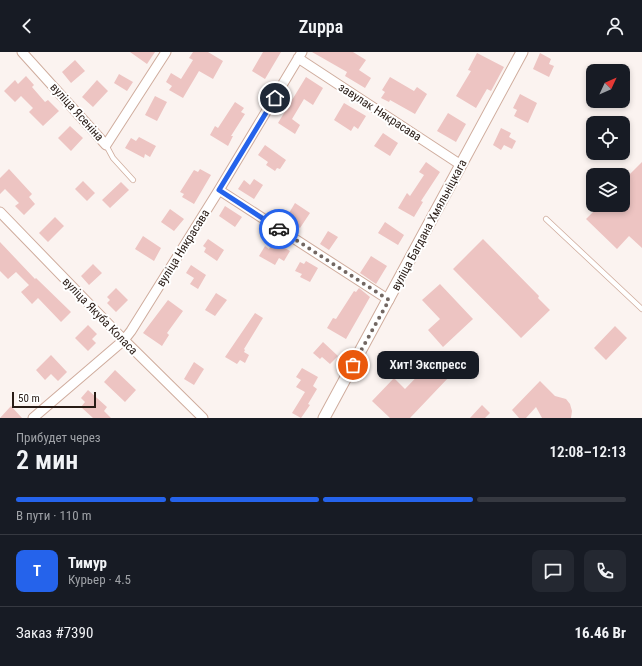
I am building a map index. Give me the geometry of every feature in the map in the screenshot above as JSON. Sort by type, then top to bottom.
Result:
[{"type":"street","name":"вуліца Ясеніна","points":[[22,52],[106,145],[166,52]]},
{"type":"street","name":"вуліца Багдана Хмяльніцкага","points":[[324,418],[522,52]]},
{"type":"street","name":"завулак Някрасава","points":[[300,55],[461,165]]},
{"type":"street","name":"вуліца Някрасава","points":[[33,418],[124,340],[159,288],[300,55]]},
{"type":"street","points":[[219,190],[389,300]]},
{"type":"street","name":"вуліца Якуба Коласа","points":[[0,212],[124,340],[203,418]]},
{"type":"lane","points":[[106,145],[113,158],[133,180]]},
{"type":"lane","points":[[546,220],[642,309]]},
{"type":"building","points":[[130,52],[155,52],[147,64]]},
{"type":"building","points":[[193,52],[208,52],[223,61],[213,79],[199,71],[183,98],[169,90],[172,86],[166,82],[171,73],[181,79],[193,60],[189,58]]},
{"type":"building","points":[[263,52],[281,52],[265,79],[252,71]]},
{"type":"building","points":[[312,52],[353,52],[366,60],[359,70],[371,78],[365,88],[345,76],[347,72]]},
{"type":"building","points":[[477,53],[504,67],[491,91],[487,89],[476,108],[456,96],[471,71],[468,70]]},
{"type":"building","points":[[540,53],[551,59],[549,64],[554,66],[549,77],[533,69]]},
{"type":"building","points":[[75,60],[85,71],[71,83],[62,72]]},
{"type":"building","points":[[119,74],[133,82],[127,91],[114,83]]},
{"type":"building","points":[[26,76],[34,85],[32,87],[45,102],[48,100],[59,111],[43,126],[29,112],[33,108],[21,96],[15,102],[4,91],[15,80],[18,84]]},
{"type":"building","points":[[306,77],[323,88],[313,105],[304,99],[292,119],[300,125],[295,134],[278,123]]},
{"type":"building","points":[[390,77],[414,91],[417,87],[427,94],[415,114],[390,100],[389,102],[381,98],[385,92],[382,90]]},
{"type":"building","points":[[97,80],[108,91],[93,107],[82,97]]},
{"type":"building","points":[[520,94],[537,103],[528,123],[514,116],[517,110],[513,108]]},
{"type":"building","points":[[155,96],[167,102],[157,121],[145,115]]},
{"type":"building","points":[[235,102],[244,108],[241,112],[245,114],[231,136],[233,136],[228,146],[210,135],[215,126],[218,128]]},
{"type":"building","points":[[344,103],[366,116],[358,129],[354,126],[351,131],[334,120]]},
{"type":"building","points":[[448,113],[466,124],[456,142],[437,131]]},
{"type":"building","points":[[70,126],[83,138],[71,151],[58,138]]},
{"type":"building","points":[[501,128],[511,133],[509,137],[516,141],[512,149],[504,145],[501,150],[493,145]]},
{"type":"building","points":[[383,133],[398,143],[390,156],[374,146]]},
{"type":"building","points":[[139,137],[156,146],[150,157],[145,154],[144,158],[125,148],[131,138],[136,141]]},
{"type":"building","points":[[265,145],[286,160],[280,169],[277,168],[275,171],[266,165],[268,162],[258,155]]},
{"type":"building","points":[[426,162],[440,172],[421,201],[423,202],[414,217],[398,208],[407,193],[410,196],[424,175],[419,172]]},
{"type":"building","points":[[642,162],[642,248],[629,236],[617,249],[586,219],[593,212],[630,212],[630,174]]},
{"type":"building","points":[[9,169],[32,194],[29,197],[35,204],[24,215],[15,206],[19,203],[5,189],[0,194],[0,178]]},
{"type":"building","points":[[200,169],[211,175],[194,204],[182,197],[184,194],[180,192],[194,170],[198,172]]},
{"type":"building","points":[[254,179],[263,185],[254,199],[238,189],[244,180],[250,185]]},
{"type":"building","points":[[83,181],[95,193],[87,201],[75,189]]},
{"type":"building","points":[[121,182],[129,190],[110,208],[102,200]]},
{"type":"building","points":[[295,203],[310,213],[300,228],[289,221],[293,215],[289,213]]},
{"type":"building","points":[[225,206],[242,217],[235,227],[219,216]]},
{"type":"building","points":[[170,209],[184,219],[174,231],[161,222]]},
{"type":"building","points":[[55,217],[64,226],[48,242],[39,233]]},
{"type":"building","points":[[385,222],[404,235],[398,245],[378,233]]},
{"type":"building","points":[[328,231],[338,237],[329,250],[320,244]]},
{"type":"building","points":[[143,236],[161,248],[154,261],[135,249]]},
{"type":"building","points":[[208,239],[224,250],[217,261],[204,252],[206,248],[203,246]]},
{"type":"building","points":[[483,239],[539,296],[538,298],[550,310],[521,338],[453,269]]},
{"type":"building","points":[[273,241],[290,251],[284,261],[279,258],[275,265],[259,256],[265,246],[269,249]]},
{"type":"building","points":[[0,242],[35,279],[36,278],[71,312],[61,322],[38,298],[32,304],[21,292],[29,285],[16,272],[8,279],[0,271]]},
{"type":"building","points":[[371,256],[387,266],[376,284],[360,273]]},
{"type":"building","points":[[306,261],[318,268],[310,282],[300,277],[302,274],[295,271],[300,262],[304,264]]},
{"type":"building","points":[[93,264],[102,273],[89,285],[81,276]]},
{"type":"building","points":[[191,265],[206,275],[198,289],[190,284],[194,278],[186,273]]},
{"type":"building","points":[[440,284],[473,319],[443,347],[428,330],[440,319],[422,300]]},
{"type":"building","points":[[116,288],[128,300],[116,312],[107,303],[110,300],[107,297]]},
{"type":"building","points":[[359,288],[370,297],[346,339],[327,328],[333,318],[336,319],[354,291],[356,292]]},
{"type":"building","points":[[216,293],[227,300],[215,316],[205,310]]},
{"type":"building","points":[[168,300],[183,311],[167,333],[169,335],[162,346],[143,333]]},
{"type":"building","points":[[255,313],[263,318],[244,349],[244,352],[249,355],[245,363],[240,360],[237,364],[225,357]]},
{"type":"building","points":[[88,325],[97,334],[92,339],[96,343],[88,351],[75,338]]},
{"type":"building","points":[[615,326],[627,338],[606,360],[594,348]]},
{"type":"building","points":[[323,342],[338,356],[330,364],[322,357],[320,359],[313,353]]},
{"type":"building","points":[[51,355],[67,372],[58,381],[51,374],[45,380],[36,370]]},
{"type":"building","points":[[432,361],[449,377],[410,418],[390,418],[372,401],[394,378],[405,389]]},
{"type":"building","points":[[194,362],[204,369],[194,385],[184,379]]},
{"type":"building","points":[[302,368],[318,377],[313,386],[317,389],[308,404],[310,405],[301,418],[292,413],[305,392],[296,387],[301,380],[296,377]]},
{"type":"building","points":[[115,370],[136,390],[125,402],[104,382]]},
{"type":"building","points":[[540,381],[555,396],[566,399],[570,404],[572,411],[571,418],[542,418],[536,407],[526,418],[519,418],[512,410]]},
{"type":"building","points":[[88,390],[107,407],[104,411],[111,418],[93,418],[81,407],[85,402],[81,398]]},
{"type":"building","points":[[482,405],[490,413],[485,418],[470,418]]},
{"type":"building","points":[[11,406],[22,418],[0,418]]},
{"type":"way so far","points":[[279,229],[389,300],[353,365]]},
{"type":"place","name":"Хит! Экспресс","points":[[353,365]]},
{"type":"route","points":[[275,98],[219,190],[279,229]]}]
